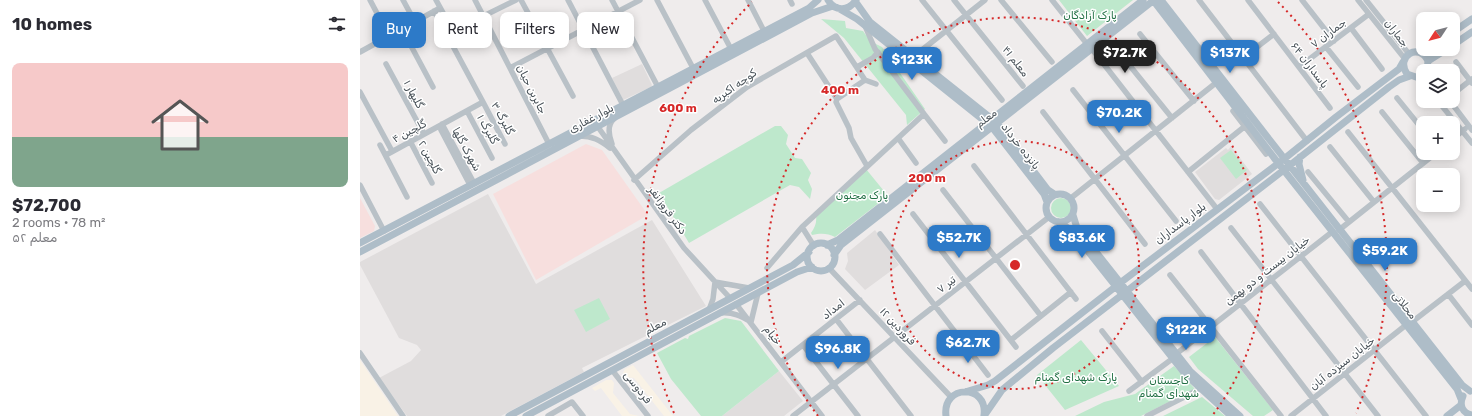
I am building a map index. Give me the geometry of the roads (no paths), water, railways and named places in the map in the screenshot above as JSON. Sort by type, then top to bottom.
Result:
[{"type":"main road","name":"بلوار غفاری","points":[[360,243],[809,8],[818,0]]},
{"type":"main road","name":"پانزده خرداد","points":[[828,0],[835,7],[864,26],[992,123],[1044,194],[1047,202]]},
{"type":"main road","name":"معلم","points":[[834,255],[841,245],[1089,46],[1143,0]]},
{"type":"main road","name":"معلم","points":[[1089,46],[1154,0]]},
{"type":"main road","points":[[1154,0],[1217,82],[1282,161]]},
{"type":"main road","points":[[1161,0],[1287,168]]},
{"type":"main road","name":"بلوار غفاری","points":[[360,252],[812,14],[835,7],[848,8],[855,1]]},
{"type":"main road","name":"پانزده خرداد","points":[[855,1],[870,22],[992,123],[1048,190],[1054,194]]},
{"type":"main road","points":[[1460,28],[1472,20]]},
{"type":"main road","points":[[1460,40],[1472,32]]},
{"type":"main road","points":[[1416,52],[1406,58],[1404,70],[1410,76],[1416,77]]},
{"type":"main road","points":[[1424,56],[1428,61],[1428,64]]},
{"type":"main road","points":[[1428,61],[1436,56]]},
{"type":"main road","name":"بلوار پاسداران","points":[[951,397],[955,394],[988,385],[995,381],[1118,284],[1282,161],[1336,117],[1399,69],[1406,58]]},
{"type":"main road","name":"بلوار پاسداران","points":[[984,416],[1002,390],[1124,292],[1287,168],[1388,87],[1399,80],[1410,76]]},
{"type":"main road","name":"معلم","points":[[827,245],[838,240],[992,123]]},
{"type":"main road","points":[[1300,157],[1300,170],[1304,184]]},
{"type":"main road","name":"محلاتی","points":[[1287,168],[1304,184],[1336,231]]},
{"type":"main road","name":"محلاتی","points":[[1287,168],[1409,324],[1457,389],[1461,402],[1468,415]]},
{"type":"main road","points":[[1118,284],[1072,231],[1049,217],[1046,210],[1047,202],[1054,194],[1062,193],[1071,198],[1074,205],[1073,215],[1077,228],[1118,284],[1174,356],[1186,376],[1231,416]]},
{"type":"main road","points":[[1059,222],[1066,221],[1073,215]]},
{"type":"main road","points":[[821,244],[827,245],[831,248],[834,255],[834,263],[829,268],[821,271],[812,267],[808,262],[807,257],[811,249],[821,244]]},
{"type":"main road","name":"معلم","points":[[510,416],[793,265],[811,249]]},
{"type":"main road","name":"معلم","points":[[528,416],[736,304],[797,272],[812,267]]},
{"type":"main road","name":"محلاتی","points":[[1409,324],[1462,385],[1471,391]]},
{"type":"main road","points":[[1174,356],[1240,416]]},
{"type":"main road","points":[[1447,416],[1461,402],[1465,394],[1471,391]]},
{"type":"main road","points":[[965,392],[974,394],[982,401],[984,416]]},
{"type":"main road","points":[[945,415],[946,406],[951,397]]},
{"type":"street","points":[[370,0],[376,12]]},
{"type":"street","points":[[404,0],[410,12]]},
{"type":"street","points":[[436,0],[442,12]]},
{"type":"street","name":"جابربن حیان","points":[[475,0],[481,12]]},
{"type":"street","points":[[492,12],[516,0]]},
{"type":"street","points":[[521,0],[573,96]]},
{"type":"street","points":[[568,0],[577,18]]},
{"type":"street","points":[[612,0],[618,12],[640,0]]},
{"type":"street","points":[[657,0],[693,68]]},
{"type":"street","points":[[705,0],[731,48]]},
{"type":"street","points":[[748,0],[764,31]]},
{"type":"street","points":[[922,0],[1002,100]]},
{"type":"street","name":"معلم ۴۱","points":[[954,0],[1023,86]]},
{"type":"street","points":[[913,57],[985,0]]},
{"type":"street","points":[[1001,0],[1052,62]]},
{"type":"street","points":[[1052,0],[1156,130],[1217,210]]},
{"type":"street","points":[[1199,0],[1307,141]]},
{"type":"street","name":"پاسداران ۶۴","points":[[1248,0],[1330,108]]},
{"type":"street","points":[[1302,0],[1334,41]]},
{"type":"street","name":"جماران","points":[[1358,0],[1406,58]]},
{"type":"street","name":"جماران","points":[[1366,0],[1406,58]]},
{"type":"street","points":[[426,16],[440,8]]},
{"type":"street","name":"جماران ۷","points":[[1299,67],[1370,14]]},
{"type":"street","points":[[864,26],[878,52],[946,141]]},
{"type":"street","points":[[1351,28],[1382,69]]},
{"type":"street","points":[[510,68],[577,33]]},
{"type":"street","name":"جابربن حیان","points":[[492,34],[549,144]]},
{"type":"street","points":[[1140,34],[1194,101]]},
{"type":"street","points":[[1244,57],[1274,34]]},
{"type":"street","name":"کوچه اکبریه","points":[[634,180],[691,130],[747,87],[836,36],[857,67]]},
{"type":"street","points":[[634,42],[658,87]]},
{"type":"street","points":[[361,49],[372,44]]},
{"type":"street","points":[[1326,47],[1358,87]]},
{"type":"street","points":[[412,48],[433,87]]},
{"type":"street","name":"گلبرگ ۳","points":[[454,48],[505,144]]},
{"type":"street","points":[[592,48],[622,106]]},
{"type":"street","points":[[1118,51],[1172,118]]},
{"type":"street","points":[[876,84],[865,80],[857,67],[873,58],[878,52]]},
{"type":"street","points":[[807,53],[837,99],[836,104],[849,128],[851,138],[867,166]]},
{"type":"street","points":[[1456,62],[1471,81],[1460,89]]},
{"type":"street","name":"گلبهار ۱","points":[[386,64],[424,134]]},
{"type":"street","points":[[837,99],[865,80]]},
{"type":"street","points":[[1071,198],[1217,82]]},
{"type":"street","points":[[1073,90],[1176,221]]},
{"type":"street","points":[[360,92],[392,152]]},
{"type":"street","points":[[1397,98],[1416,122]]},
{"type":"street","name":"گلچین ۴","points":[[386,155],[483,102]]},
{"type":"street","points":[[1444,108],[1472,143]]},
{"type":"street","points":[[1456,108],[1471,127],[1460,133]]},
{"type":"street","name":"گلبرگ ۱","points":[[467,111],[492,158]]},
{"type":"street","points":[[1233,111],[1266,154]]},
{"type":"street","points":[[1043,112],[1094,180],[1145,244]]},
{"type":"street","points":[[1382,112],[1423,163]]},
{"type":"street","points":[[767,268],[802,227],[924,114]]},
{"type":"street","points":[[614,152],[609,134],[612,121],[617,117]]},
{"type":"street","name":"شهرک گلها","points":[[440,125],[472,184]]},
{"type":"street","name":"دکتر فروزانفر","points":[[598,127],[614,152],[684,248],[730,298]]},
{"type":"street","points":[[1188,172],[1244,127]]},
{"type":"street","points":[[1348,132],[1472,289]]},
{"type":"street","points":[[579,136],[589,136],[595,138],[614,152]]},
{"type":"street","points":[[898,138],[916,163]]},
{"type":"street","name":"گلچین ۲","points":[[410,141],[432,183]]},
{"type":"street","name":"گلچین ۴","points":[[380,145],[407,197]]},
{"type":"street","points":[[1330,147],[1374,202]]},
{"type":"street","name":"خیابان بیست و دو بهمن","points":[[1129,391],[1271,279],[1348,222],[1427,160]]},
{"type":"street","points":[[974,166],[1076,299]]},
{"type":"street","points":[[1308,172],[1348,222]]},
{"type":"street","points":[[360,185],[384,231]]},
{"type":"street","points":[[943,190],[1041,316]]},
{"type":"street","points":[[1260,204],[1426,416]]},
{"type":"street","points":[[913,214],[1016,347]]},
{"type":"street","name":"۷ تیر","points":[[793,416],[1049,217]]},
{"type":"street","points":[[802,227],[811,249]]},
{"type":"street","points":[[1231,228],[1376,414]]},
{"type":"street","points":[[880,234],[988,375]]},
{"type":"street","points":[[1201,252],[1326,416]]},
{"type":"street","name":"۱۲ فروردین","points":[[829,268],[951,397]]},
{"type":"street","points":[[1170,275],[1281,416]]},
{"type":"street","name":"خیابان سیزده آبان","points":[[1291,416],[1465,281]]},
{"type":"street","points":[[709,310],[713,299],[715,282],[749,288]]},
{"type":"street","points":[[1010,340],[1071,292]]},
{"type":"street","points":[[718,314],[728,312],[739,315],[751,322],[758,293]]},
{"type":"street","points":[[1448,294],[1472,324]]},
{"type":"street","name":"امداد","points":[[781,362],[860,300]]},
{"type":"street","name":"خیام","points":[[736,304],[822,416]]},
{"type":"street","points":[[836,319],[911,416]]},
{"type":"street","points":[[1102,331],[1142,382]]},
{"type":"street","points":[[803,345],[858,416]]},
{"type":"street","points":[[360,353],[403,416]]},
{"type":"street","name":"فردوسی","points":[[612,370],[648,416]]},
{"type":"street","points":[[1147,416],[1200,389]]},
{"type":"street","points":[[548,416],[572,402],[583,416]]},
{"type":"park label","name":"پارک آزادگان","points":[[1090,15]]},
{"type":"park label","name":"پارک مجنون","points":[[862,195]]},
{"type":"park label","name":"پارک شهدای گمنام","points":[[1076,377]]},
{"type":"park label","name":"کاجستان شهدای گمنام","points":[[1169,386]]}]
